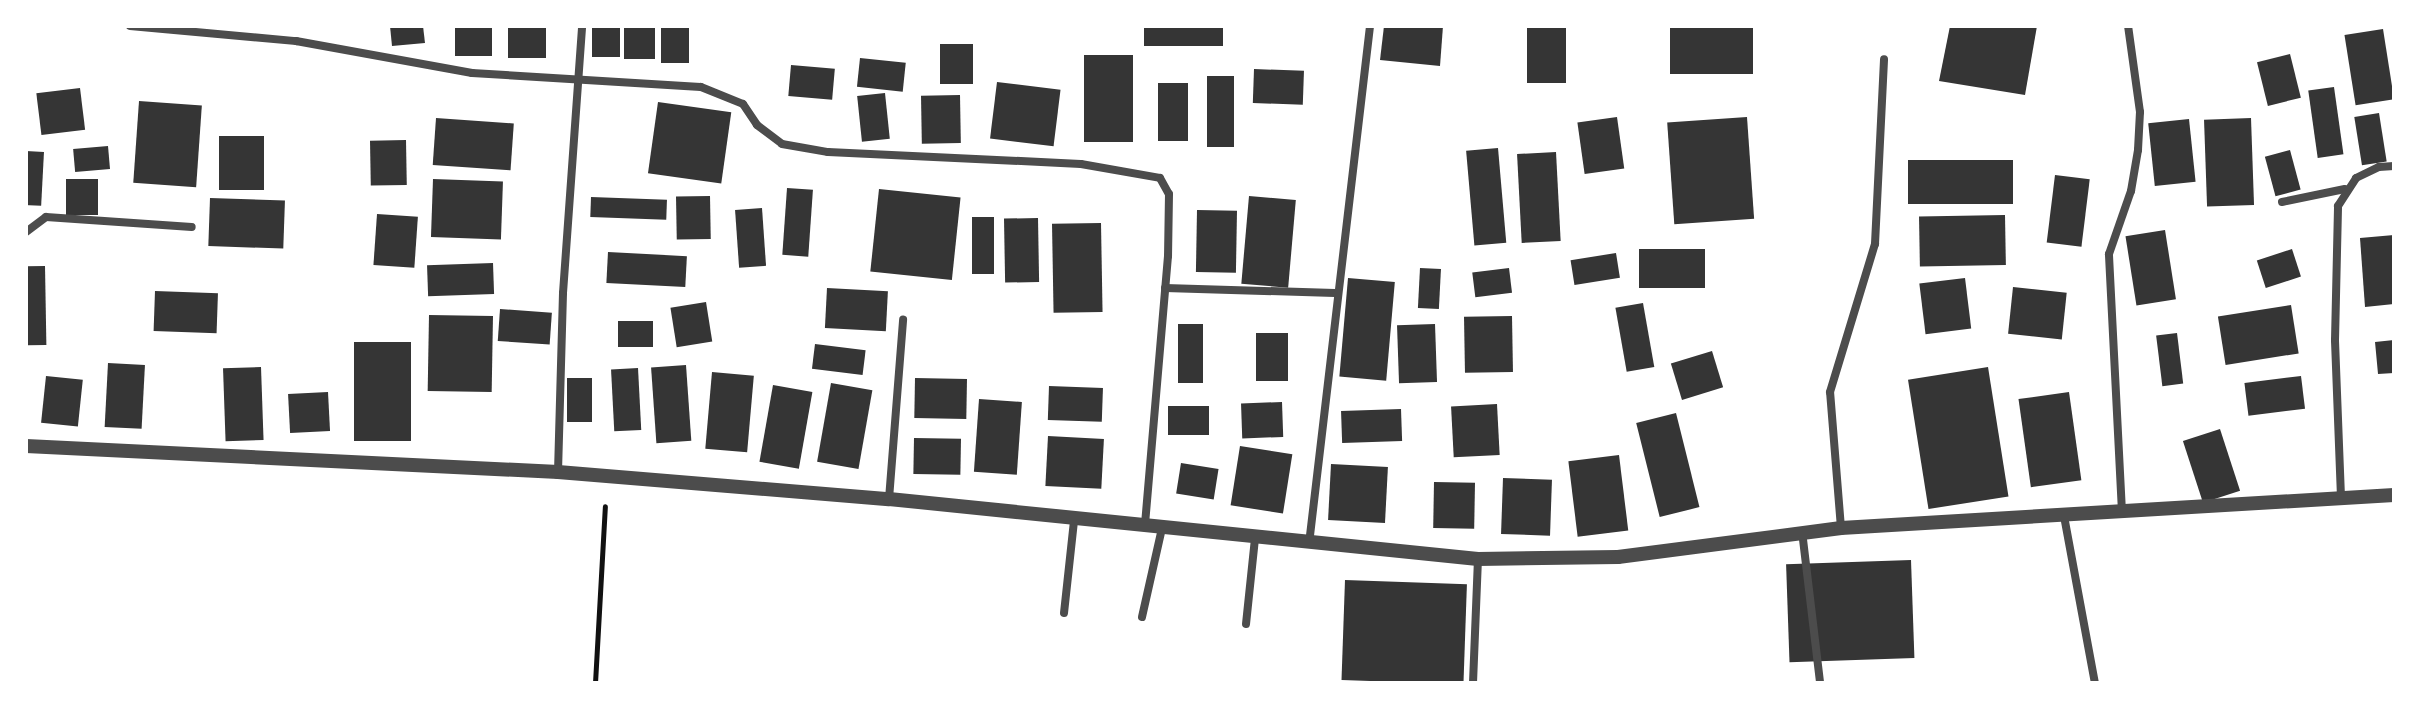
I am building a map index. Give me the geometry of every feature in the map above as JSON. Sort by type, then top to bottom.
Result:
[{"type":"street","points":[[130,26],[296,41],[472,73],[666,83],[728,94],[782,144],[828,152],[1081,164],[1148,173],[1164,180],[1169,194],[1165,288],[1145,525]]},
{"type":"street","points":[[558,472],[563,293],[581,80],[582,26]]},
{"type":"street","points":[[1309,545],[1335,293],[1370,26]]},
{"type":"street","points":[[2122,513],[2109,254],[2131,191],[2138,150],[2140,112],[2128,26]]},
{"type":"street","points":[[1841,528],[1830,392],[1875,244],[1884,59]]},
{"type":"street","points":[[2282,202],[2345,189],[2379,167],[2394,166]]},
{"type":"street","points":[[2341,497],[2335,340],[2338,206],[2345,189]]},
{"type":"street","points":[[26,232],[46,217],[192,227]]},
{"type":"street","points":[[1165,288],[1335,293]]},
{"type":"street","points":[[889,499],[903,320]]},
{"type":"street","points":[[26,446],[558,472],[889,499],[1309,545],[1478,559],[1618,557],[1802,531],[2394,495]]},
{"type":"street","points":[[2064,516],[2095,683]]},
{"type":"street","points":[[1064,613],[1074,521]]},
{"type":"street","points":[[1142,617],[1162,528]]},
{"type":"street","points":[[1802,531],[1820,683]]},
{"type":"street","points":[[1246,624],[1255,539]]},
{"type":"street","points":[[1473,683],[1478,559]]},
{"type":"path","points":[[595,683],[607,477]]},
{"type":"building","points":[[390,26],[423,26],[425,43],[392,46]]},
{"type":"building","points":[[455,26],[492,26],[492,56],[455,56]]},
{"type":"building","points":[[508,26],[546,26],[546,58],[508,58]]},
{"type":"building","points":[[592,26],[620,26],[620,57],[592,57]]},
{"type":"building","points":[[624,26],[655,26],[655,59],[624,59]]},
{"type":"building","points":[[661,26],[689,26],[689,63],[661,63]]},
{"type":"building","points":[[1144,26],[1223,26],[1223,46],[1144,46]]},
{"type":"building","points":[[1384,26],[1443,26],[1440,66],[1380,60]]},
{"type":"building","points":[[1527,26],[1566,26],[1566,83],[1527,83]]},
{"type":"building","points":[[1670,26],[1753,26],[1753,74],[1670,74]]},
{"type":"building","points":[[1950,26],[2037,26],[2025,95],[1939,81]]},
{"type":"building","points":[[2383,29],[2394,99],[2356,105],[2344,35]]},
{"type":"building","points":[[940,44],[973,44],[973,84],[940,84]]},
{"type":"building","points":[[2290,54],[2301,98],[2268,106],[2257,62]]},
{"type":"building","points":[[1084,55],[1133,55],[1133,142],[1084,142]]},
{"type":"building","points":[[860,58],[906,63],[903,92],[857,87]]},
{"type":"building","points":[[791,65],[835,69],[832,100],[788,96]]},
{"type":"building","points":[[1254,69],[1304,71],[1303,105],[1253,103]]},
{"type":"building","points":[[1207,76],[1234,76],[1234,147],[1207,147]]},
{"type":"building","points":[[997,82],[1061,90],[1054,146],[990,139]]},
{"type":"building","points":[[1158,83],[1188,83],[1188,141],[1158,141]]},
{"type":"building","points":[[2334,87],[2343,154],[2318,158],[2308,91]]},
{"type":"building","points":[[80,88],[85,130],[41,135],[36,93]]},
{"type":"building","points":[[885,93],[890,139],[862,142],[857,96]]},
{"type":"building","points":[[960,95],[961,143],[922,144],[921,96]]},
{"type":"building","points":[[139,101],[202,105],[196,187],[133,183]]},
{"type":"building","points":[[658,102],[731,112],[721,184],[648,173]]},
{"type":"building","points":[[2379,113],[2387,161],[2362,165],[2354,117]]},
{"type":"building","points":[[1617,117],[1624,168],[1585,174],[1577,123]]},
{"type":"building","points":[[1747,117],[1754,219],[1674,224],[1667,123]]},
{"type":"building","points":[[436,118],[514,123],[511,170],[433,165]]},
{"type":"building","points":[[2251,118],[2254,205],[2207,207],[2204,120]]},
{"type":"building","points":[[2189,119],[2196,182],[2155,186],[2148,123]]},
{"type":"building","points":[[219,136],[264,136],[264,190],[219,190]]},
{"type":"building","points":[[406,140],[407,185],[371,186],[370,141]]},
{"type":"building","points":[[108,146],[110,169],[75,172],[73,149]]},
{"type":"building","points":[[1498,148],[1506,243],[1474,245],[1466,151]]},
{"type":"building","points":[[2290,150],[2301,190],[2275,196],[2265,157]]},
{"type":"building","points":[[26,151],[44,152],[41,206],[26,205]]},
{"type":"building","points":[[1556,152],[1561,241],[1522,243],[1517,154]]},
{"type":"building","points":[[1908,160],[2013,160],[2013,204],[1908,204]]},
{"type":"building","points":[[2055,175],[2090,179],[2081,247],[2047,242]]},
{"type":"building","points":[[66,179],[98,179],[98,215],[66,215]]},
{"type":"building","points":[[433,179],[503,181],[501,239],[431,237]]},
{"type":"building","points":[[787,188],[813,190],[808,257],[782,255]]},
{"type":"building","points":[[879,189],[961,198],[952,280],[870,272]]},
{"type":"building","points":[[710,196],[711,239],[677,240],[676,197]]},
{"type":"building","points":[[1249,196],[1296,200],[1288,288],[1241,284]]},
{"type":"building","points":[[591,197],[667,200],[666,220],[590,217]]},
{"type":"building","points":[[210,198],[285,201],[283,249],[208,246]]},
{"type":"building","points":[[762,208],[766,266],[739,268],[735,210]]},
{"type":"building","points":[[1197,210],[1237,211],[1236,273],[1196,272]]},
{"type":"building","points":[[377,214],[418,217],[414,268],[373,265]]},
{"type":"building","points":[[2005,215],[2006,265],[1920,266],[1919,217]]},
{"type":"building","points":[[972,217],[994,217],[994,274],[972,274]]},
{"type":"building","points":[[1038,218],[1039,282],[1005,283],[1004,219]]},
{"type":"building","points":[[1101,223],[1103,312],[1054,313],[1052,224]]},
{"type":"building","points":[[2165,230],[2176,299],[2136,305],[2125,236]]},
{"type":"building","points":[[2394,235],[2394,304],[2365,307],[2360,238]]},
{"type":"building","points":[[1639,249],[1705,249],[1705,288],[1639,288]]},
{"type":"building","points":[[2292,249],[2301,277],[2266,288],[2257,260]]},
{"type":"building","points":[[608,252],[687,256],[685,287],[606,283]]},
{"type":"building","points":[[1616,253],[1620,278],[1574,285],[1571,260]]},
{"type":"building","points":[[493,263],[494,294],[428,296],[427,265]]},
{"type":"building","points":[[26,266],[45,266],[46,345],[27,345]]},
{"type":"building","points":[[1420,268],[1441,269],[1439,309],[1418,308]]},
{"type":"building","points":[[1509,268],[1512,293],[1475,297],[1472,273]]},
{"type":"building","points":[[1348,278],[1395,282],[1386,381],[1339,377]]},
{"type":"building","points":[[1965,278],[1971,329],[1926,334],[1919,284]]},
{"type":"building","points":[[2013,287],[2067,293],[2062,339],[2008,334]]},
{"type":"building","points":[[827,288],[888,291],[886,331],[825,328]]},
{"type":"building","points":[[155,291],[218,293],[217,333],[154,331]]},
{"type":"building","points":[[706,302],[712,342],[677,347],[670,308]]},
{"type":"building","points":[[1643,303],[1654,367],[1627,372],[1615,308]]},
{"type":"building","points":[[2291,305],[2299,353],[2226,365],[2218,317]]},
{"type":"building","points":[[500,309],[552,313],[550,345],[498,341]]},
{"type":"building","points":[[429,315],[493,316],[492,392],[428,391]]},
{"type":"building","points":[[1512,316],[1513,372],[1465,373],[1464,317]]},
{"type":"building","points":[[618,321],[653,321],[653,347],[618,347]]},
{"type":"building","points":[[1178,324],[1203,324],[1203,383],[1178,383]]},
{"type":"building","points":[[1435,324],[1437,382],[1399,383],[1397,325]]},
{"type":"building","points":[[1256,333],[1288,333],[1288,381],[1256,381]]},
{"type":"building","points":[[2177,333],[2183,384],[2162,386],[2156,336]]},
{"type":"building","points":[[2394,340],[2394,373],[2378,374],[2375,342]]},
{"type":"building","points":[[354,342],[411,342],[411,441],[354,441]]},
{"type":"building","points":[[815,344],[866,350],[863,375],[812,369]]},
{"type":"building","points":[[1712,351],[1723,387],[1682,400],[1671,364]]},
{"type":"building","points":[[108,363],[145,365],[142,429],[105,427]]},
{"type":"building","points":[[686,365],[691,441],[656,443],[651,367]]},
{"type":"building","points":[[261,367],[264,440],[226,441],[223,368]]},
{"type":"building","points":[[1988,367],[2008,496],[1928,509],[1908,380]]},
{"type":"building","points":[[638,368],[641,430],[614,431],[611,369]]},
{"type":"building","points":[[712,372],[754,376],[747,452],[705,449]]},
{"type":"building","points":[[46,376],[83,380],[78,427],[41,423]]},
{"type":"building","points":[[2301,376],[2305,409],[2248,416],[2244,383]]},
{"type":"building","points":[[567,378],[592,378],[592,422],[567,422]]},
{"type":"building","points":[[915,378],[967,379],[966,419],[914,418]]},
{"type":"building","points":[[831,383],[872,390],[858,469],[817,462]]},
{"type":"building","points":[[773,385],[812,392],[799,469],[759,462]]},
{"type":"building","points":[[1049,386],[1103,388],[1102,422],[1048,420]]},
{"type":"building","points":[[328,392],[330,431],[290,433],[288,394]]},
{"type":"building","points":[[2069,392],[2081,480],[2031,487],[2018,399]]},
{"type":"building","points":[[979,399],[1022,402],[1017,475],[974,472]]},
{"type":"building","points":[[1282,402],[1283,437],[1242,438],[1241,403]]},
{"type":"building","points":[[1497,404],[1500,455],[1454,457],[1451,406]]},
{"type":"building","points":[[1168,406],[1209,406],[1209,435],[1168,435]]},
{"type":"building","points":[[1401,409],[1402,441],[1342,443],[1341,411]]},
{"type":"building","points":[[1676,413],[1699,507],[1660,517],[1636,423]]},
{"type":"building","points":[[2220,429],[2240,491],[2203,503],[2183,441]]},
{"type":"building","points":[[1048,436],[1104,439],[1101,489],[1045,486]]},
{"type":"building","points":[[914,438],[961,439],[960,475],[913,474]]},
{"type":"building","points":[[1240,446],[1292,454],[1283,514],[1231,505]]},
{"type":"building","points":[[1619,455],[1628,530],[1578,537],[1568,461]]},
{"type":"building","points":[[1181,463],[1219,469],[1214,500],[1176,494]]},
{"type":"building","points":[[1331,464],[1388,467],[1385,523],[1328,520]]},
{"type":"building","points":[[1503,478],[1552,480],[1550,536],[1501,534]]},
{"type":"building","points":[[1434,482],[1475,483],[1474,529],[1433,528]]},
{"type":"building","points":[[1911,560],[1914,658],[1789,662],[1786,564]]},
{"type":"building","points":[[1345,580],[1467,584],[1463,683],[1342,680]]}]
